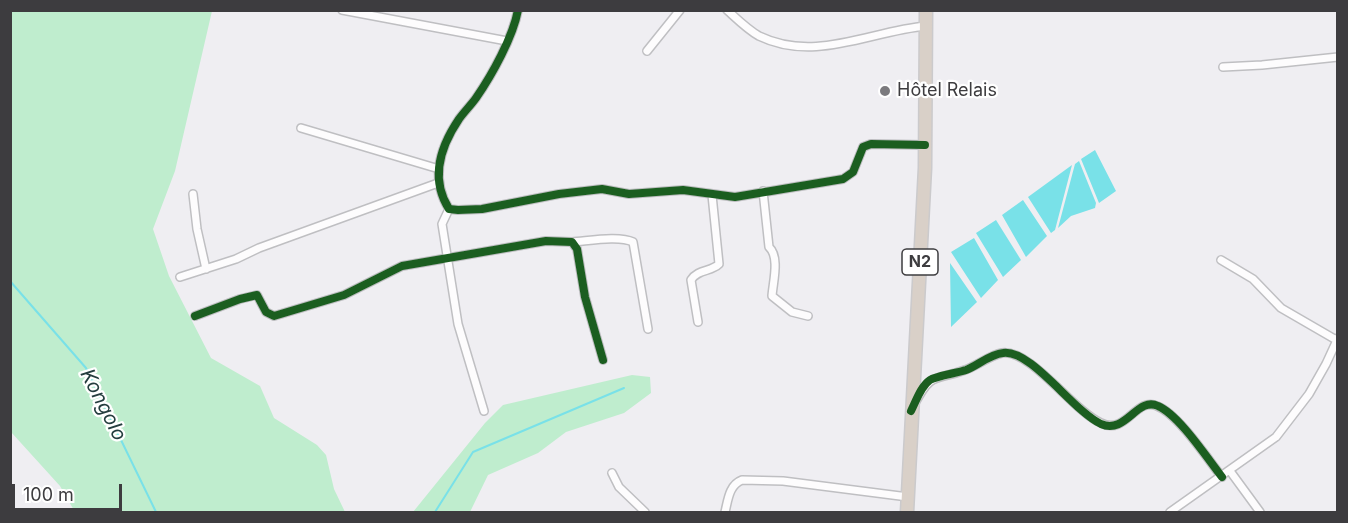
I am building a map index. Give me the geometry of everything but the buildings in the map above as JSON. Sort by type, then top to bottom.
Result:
[{"type":"highway","name":"N2","points":[[907,513],[925,145],[926,10]]},
{"type":"street","points":[[342,10],[507,41]]},
{"type":"street","points":[[449,209],[442,198],[438,183],[444,143],[476,98],[507,41],[518,10]]},
{"type":"street","points":[[647,51],[680,10]]},
{"type":"street","points":[[726,10],[757,35],[787,44],[805,46],[835,46],[900,28],[926,26]]},
{"type":"street","points":[[1223,67],[1338,57]]},
{"type":"street","points":[[301,128],[439,169]]},
{"type":"street","points":[[449,209],[482,208],[602,189],[629,194],[683,190],[735,196],[843,179],[853,172],[862,147],[871,144],[925,145]]},
{"type":"street","points":[[180,277],[438,183]]},
{"type":"street","points":[[763,191],[769,247],[775,258],[772,296],[792,312],[808,316]]},
{"type":"street","points":[[193,194],[197,229],[206,269]]},
{"type":"street","points":[[698,322],[691,291],[691,280],[694,275],[719,264],[712,195]]},
{"type":"street","points":[[449,209],[442,224],[458,324],[484,411]]},
{"type":"street","points":[[195,316],[240,298],[257,295],[266,312],[274,316],[344,295],[402,266],[546,241],[618,239],[633,242],[648,329]]},
{"type":"street","points":[[572,242],[577,249],[585,297],[603,360]]},
{"type":"street","points":[[1170,513],[1276,437],[1309,394],[1337,340],[1281,308],[1253,279],[1221,260]]},
{"type":"street","points":[[911,411],[930,380],[975,367],[999,353],[1012,352],[1031,362],[1083,412],[1106,426],[1113,427],[1148,404],[1156,405],[1167,411],[1222,477]]},
{"type":"street","points":[[1230,471],[1260,513]]},
{"type":"street","points":[[612,474],[619,487],[645,513]]},
{"type":"street","points":[[725,513],[731,488],[736,482],[742,480],[783,481],[908,497]]},
{"type":"green space","points":[[11,10],[212,11],[175,171],[153,229],[169,276],[211,358],[260,386],[274,418],[317,445],[326,455],[334,489],[345,512],[75,512],[60,486],[11,432]]},
{"type":"green space","points":[[632,375],[650,377],[651,393],[624,413],[566,432],[538,453],[488,475],[470,512],[413,512],[485,423],[503,405]]},
{"type":"water","points":[[1095,150],[1116,191],[1099,203],[1081,159]]},
{"type":"water","points":[[1079,161],[1096,203],[1095,208],[1071,216],[1058,228],[1075,164]]},
{"type":"water","points":[[1072,165],[1055,230],[1051,233],[1028,197]]},
{"type":"water","points":[[1023,200],[1047,236],[1026,257],[1002,215]]},
{"type":"water","points":[[996,220],[1021,260],[1003,277],[976,233]]},
{"type":"water","points":[[974,238],[998,280],[981,298],[951,252]]},
{"type":"water","points":[[950,263],[977,302],[951,327]]},
{"type":"waterway","name":"Kongolo","points":[[10,281],[86,368],[156,512]]},
{"type":"waterway","points":[[435,512],[473,452],[624,388]]},
{"type":"cycle path","points":[[518,10],[512,32],[495,67],[452,130],[442,152],[440,186],[449,209],[482,209],[559,194],[602,189],[629,194],[683,190],[735,197],[843,179],[853,172],[863,147],[871,144],[925,145]]},
{"type":"cycle path","points":[[195,316],[257,295],[266,312],[274,316],[344,295],[402,266],[546,241],[572,242],[577,249],[585,297],[603,360]]},
{"type":"cycle path","points":[[911,411],[921,390],[930,380],[966,370],[998,354],[1014,354],[1039,370],[1077,406],[1101,424],[1110,426],[1118,424],[1144,406],[1151,404],[1158,406],[1184,427],[1222,477]]},
{"type":"place","name":"Hôtel Relais","points":[[885,91]]}]
